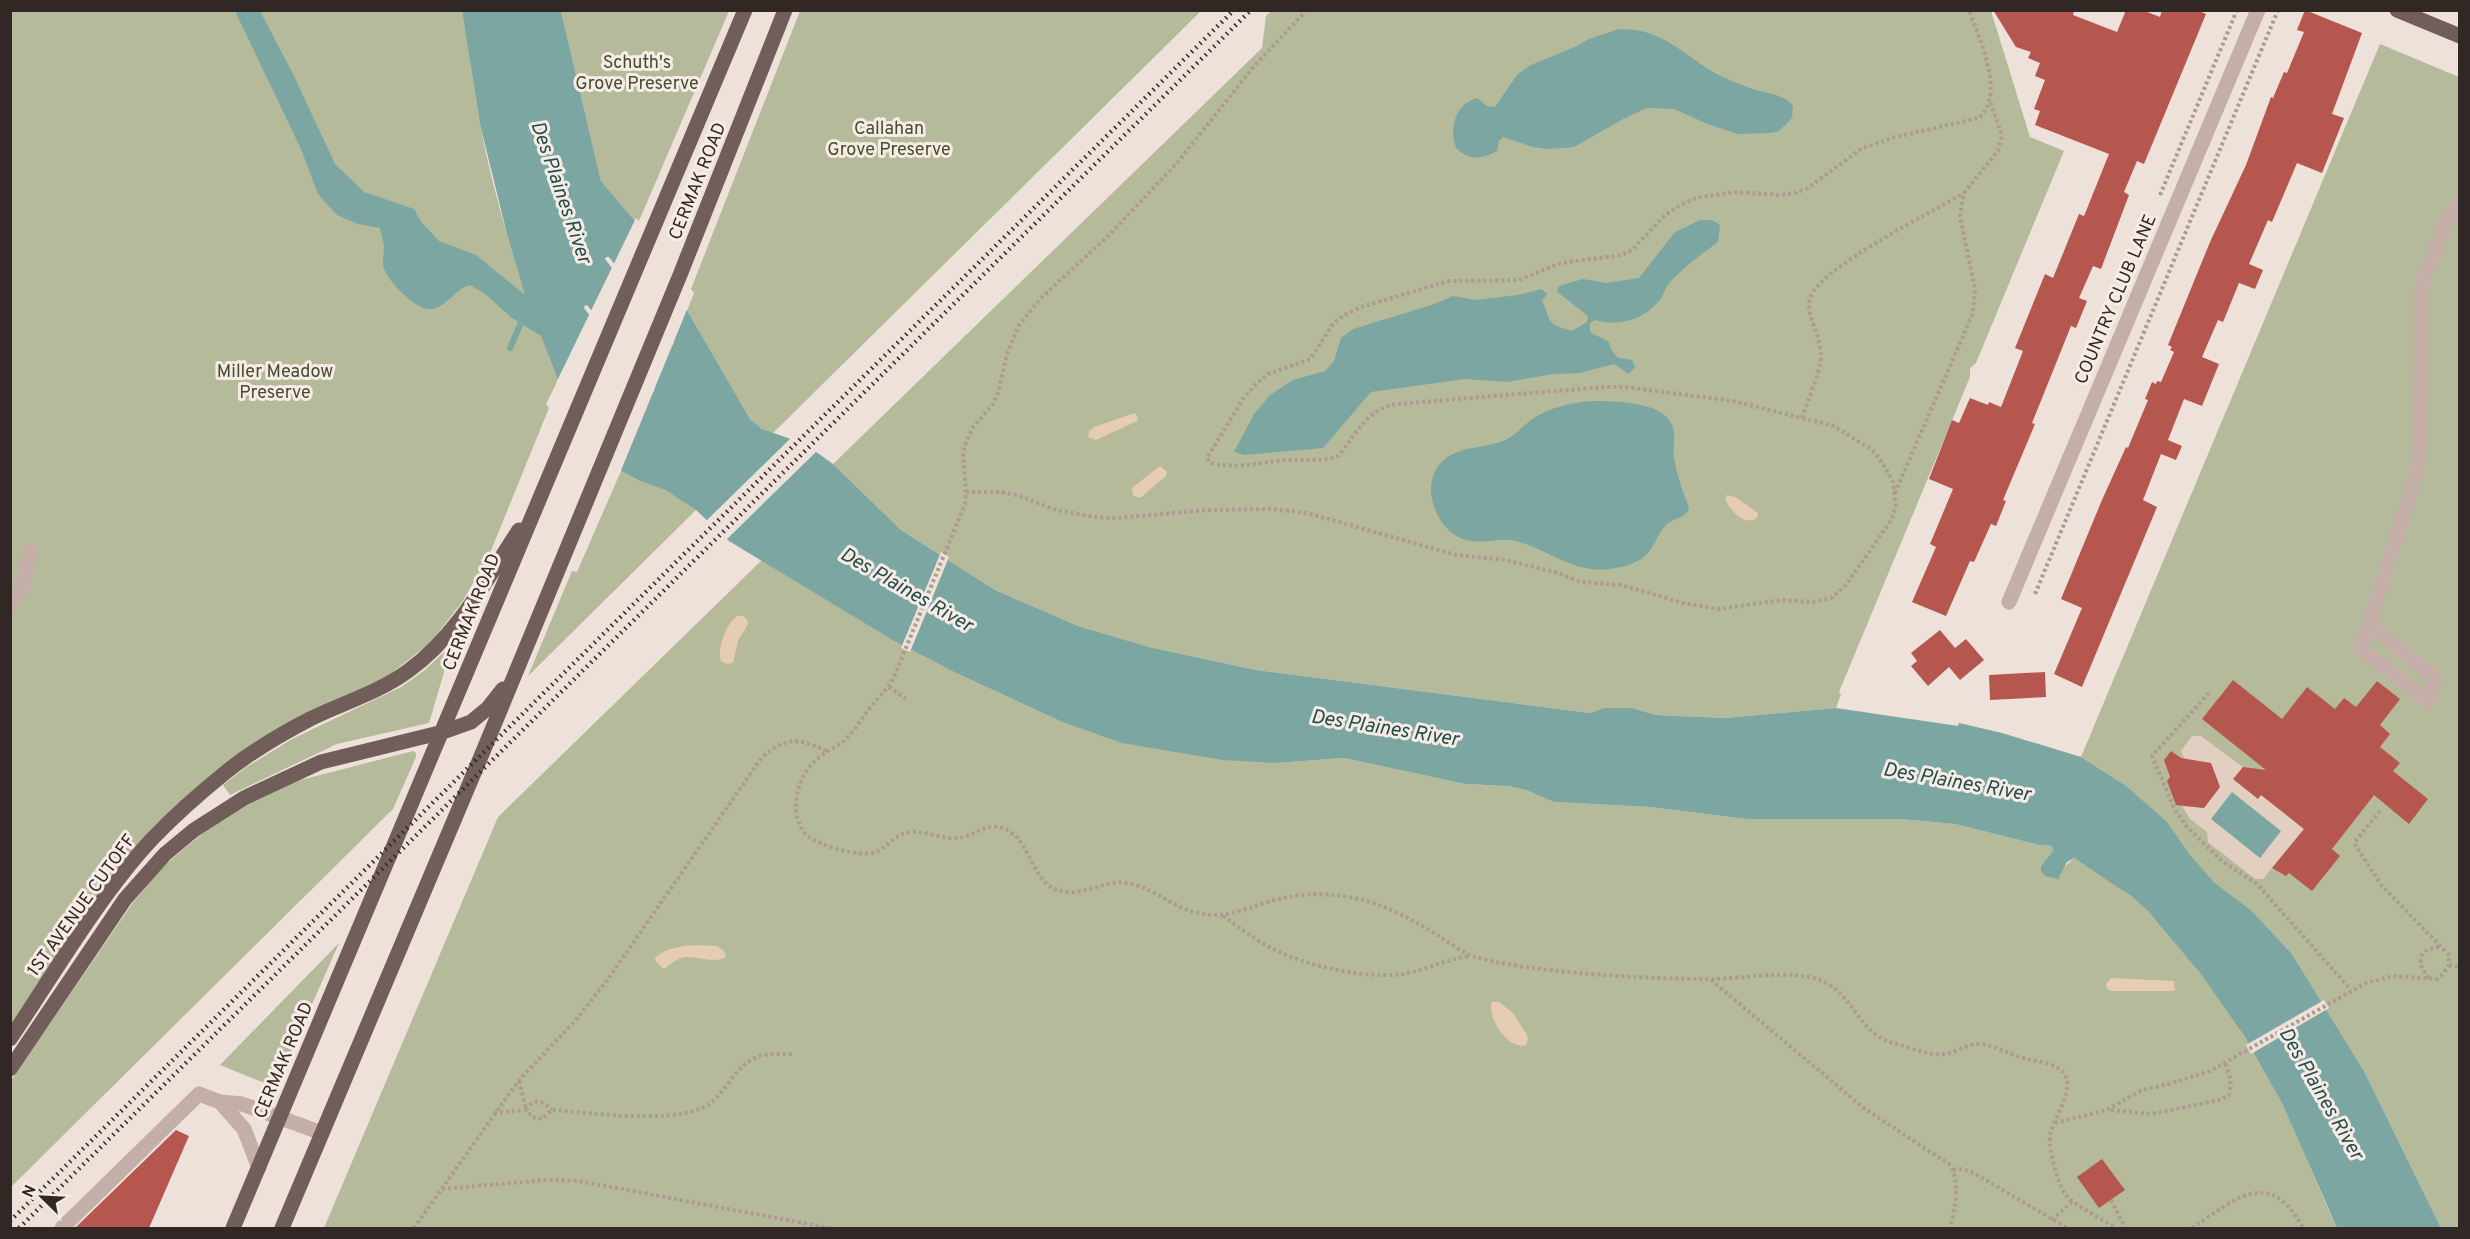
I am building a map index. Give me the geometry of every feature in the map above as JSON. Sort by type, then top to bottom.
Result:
[{"type":"main road","name":"CERMAK ROAD","points":[[233,1228],[746,10]]},
{"type":"main road","name":"CERMAK ROAD","points":[[282,1228],[515,675],[680,275],[785,10]]},
{"type":"main road","points":[[2406,12],[2460,36]]},
{"type":"main road","name":"1ST AVENUE CUTOFF","points":[[10,1039],[111,890],[164,827],[227,771],[269,743],[311,719],[380,688],[408,671],[457,624],[538,502]]},
{"type":"main road","name":"1ST AVENUE CUTOFF","points":[[10,1069],[125,899],[165,854],[194,830],[244,798],[321,762],[443,732],[471,722],[488,708],[515,675]]},
{"type":"street","name":"COUNTRY CLUB LANE","points":[[2009,602],[2258,10]]},
{"type":"street","points":[[2369,625],[2431,674],[2435,682],[2429,702],[2360,648],[2416,476],[2420,457],[2423,282],[2449,214],[2460,201]]},
{"type":"street","points":[[10,609],[22,588],[31,549]]},
{"type":"street","points":[[62,1228],[199,1094],[220,1102],[242,1104],[322,1133]]},
{"type":"street","points":[[220,1102],[244,1129],[259,1168]]},
{"type":"path","points":[[1306,10],[1255,65],[1178,163],[1110,234],[1040,299],[1019,325],[1007,354],[998,393],[993,404],[973,427],[966,442],[963,453],[966,492],[960,518],[894,677],[889,687],[847,738],[807,769],[802,778],[796,801],[797,813],[804,834],[820,843],[865,854],[881,850],[896,838],[911,831],[953,839],[963,838],[982,829],[1000,827],[1015,836],[1040,876],[1058,891],[1069,893],[1124,883],[1143,889],[1179,908],[1195,913],[1222,915],[1290,896],[1310,893],[1330,894],[1388,908],[1470,955],[1556,971],[1710,979],[1793,975],[1816,979],[1836,988],[1870,1032],[1886,1041],[1944,1054],[1974,1044],[1981,1044],[2024,1059],[2057,1066],[2066,1077],[2068,1084],[2063,1104],[2049,1137],[2050,1148],[2065,1194],[2117,1228]]},
{"type":"path","points":[[1803,418],[1822,358],[1819,338],[1810,314],[1810,299],[1821,282],[1846,262],[1964,193],[1998,151],[2002,136],[1990,101],[1989,73],[1983,50],[1969,10]]},
{"type":"path","points":[[2035,594],[2278,10]]},
{"type":"path","points":[[966,492],[999,492],[1017,495],[1056,510],[1095,517],[1117,518],[1207,510],[1272,509],[1307,513],[1456,555],[1505,560],[1555,572],[1581,582],[1621,585],[1683,603],[1718,609],[1782,600],[1813,602],[1831,598],[1840,593],[1892,519],[1896,505],[1895,494],[1887,469],[1872,450],[1834,426],[1733,401],[1625,387],[1583,387],[1388,405],[1370,414],[1342,451],[1332,458],[1245,465],[1215,464],[1210,463],[1207,458],[1256,384],[1268,374],[1310,359],[1326,333],[1344,315],[1383,300],[1449,281],[1519,280],[1561,263],[1622,255],[1632,250],[1665,215],[1678,206],[1713,195],[1749,192],[1780,195],[1795,193],[1808,188],[1862,149],[1895,137],[1972,121],[1984,114],[1990,101]]},
{"type":"path","points":[[1895,494],[1974,313],[1975,289],[1960,216],[1964,193]]},
{"type":"path","points":[[889,687],[906,699]]},
{"type":"path","points":[[2209,693],[2152,756],[2175,810],[2187,827],[2222,861],[2257,884],[2351,990]]},
{"type":"path","points":[[414,1228],[519,1080],[569,1029],[604,984],[762,757],[774,747],[788,740],[804,741],[828,751]]},
{"type":"path","points":[[2054,1123],[2107,1110],[2142,1090],[2189,1079],[2226,1063],[2351,990],[2393,976],[2437,979],[2444,974],[2449,965],[2449,955],[2382,886],[2354,843],[2380,811]]},
{"type":"path","points":[[1222,915],[1252,937],[1289,956],[1359,973],[1403,974],[1441,961],[1470,955]]},
{"type":"path","points":[[2430,979],[2422,970],[2420,962],[2422,956],[2432,948],[2440,947]]},
{"type":"path","points":[[2449,965],[2460,967]]},
{"type":"path","points":[[1710,979],[1865,1109],[1943,1160],[1953,1170],[1956,1187],[1950,1228]]},
{"type":"path","points":[[526,1110],[529,1104],[536,1101],[543,1102],[552,1110],[614,1114],[686,1113],[710,1104],[749,1062],[768,1055],[794,1054]]},
{"type":"path","points":[[2107,1110],[2151,1114],[2220,1100],[2229,1095],[2232,1087],[2226,1063]]},
{"type":"path","points":[[519,1080],[526,1110],[532,1117],[542,1119],[552,1110]]},
{"type":"path","points":[[494,1113],[526,1110]]},
{"type":"path","points":[[1953,1170],[1962,1169],[1974,1173],[2067,1228]]},
{"type":"path","points":[[441,1189],[545,1180],[579,1181],[830,1228]]},
{"type":"path","points":[[2192,1228],[2237,1197],[2257,1191],[2276,1197],[2294,1212],[2303,1228]]},
{"type":"path","points":[[2052,1220],[2074,1200]]},
{"type":"path","points":[[2111,1200],[2125,1228]]},
{"type":"green space","name":"Miller Meadow Preserve","points":[[10,11],[462,11],[480,123],[494,188],[523,285],[558,380],[546,404],[549,408],[488,558],[462,602],[431,642],[389,675],[211,775],[152,828],[101,890],[11,1024]]},
{"type":"green space","name":"Schuth's Grove Preserve","points":[[561,11],[729,11],[639,221],[636,218],[635,221],[601,181]]},
{"type":"green space","name":"Callahan Grove Preserve","points":[[800,11],[1201,11],[772,434],[750,419],[687,311],[694,293],[691,289]]},
{"type":"green space","points":[[1271,11],[1991,11],[2030,137],[2064,151],[1976,363],[1970,368],[1970,377],[1839,692],[1841,694],[1836,708],[1725,718],[1656,715],[1632,708],[1604,708],[1590,713],[1256,670],[1149,647],[1078,626],[995,590],[901,530],[833,464],[1262,48],[1266,16]]},
{"type":"green space","points":[[2380,44],[2459,77],[2459,1228],[2441,1228],[2364,1071],[2292,954],[2251,910],[2215,883],[2125,785],[2081,757]]},
{"type":"green space","points":[[621,471],[640,481],[666,489],[696,510],[528,676],[572,571],[577,572]]},
{"type":"green space","points":[[762,560],[894,641],[956,673],[1060,721],[1277,763],[1344,758],[1465,784],[1508,786],[1526,790],[1554,802],[1650,807],[1747,819],[1900,819],[1955,824],[2039,845],[2052,846],[2053,851],[2041,866],[2063,868],[2074,858],[2112,883],[2148,911],[2205,978],[2271,1082],[2337,1228],[324,1228],[498,817]]},
{"type":"green space","points":[[446,650],[450,652],[429,723],[337,744],[230,795],[223,785],[245,768],[292,739],[401,687],[425,670]]},
{"type":"green space","points":[[413,751],[416,757],[393,809],[11,1187],[11,1080],[132,904],[161,868],[220,819],[258,799],[297,781]]},
{"type":"green space","points":[[339,943],[279,1079],[272,1086],[220,1065]]},
{"type":"sand","points":[[1135,413],[1137,421],[1096,440],[1088,437],[1089,431],[1094,427]]},
{"type":"sand","points":[[1160,466],[1167,472],[1166,476],[1140,498],[1133,496],[1132,488]]},
{"type":"sand","points":[[1727,495],[1735,497],[1758,513],[1757,518],[1747,520],[1738,516],[1727,502],[1725,498]]},
{"type":"sand","points":[[737,616],[743,616],[747,619],[748,624],[738,641],[733,663],[726,664],[721,661],[721,643],[726,630]]},
{"type":"sand","points":[[695,945],[717,946],[724,951],[726,957],[717,960],[683,958],[664,969],[656,962],[655,958],[668,950]]},
{"type":"sand","points":[[2111,978],[2174,981],[2175,990],[2112,991],[2107,989],[2106,984]]},
{"type":"sand","points":[[1492,1002],[1499,1002],[1513,1013],[1527,1035],[1526,1045],[1512,1043],[1500,1031],[1492,1015]]},
{"type":"shaded area","points":[[2192,736],[2201,736],[2243,767],[2234,780],[2257,798],[2261,795],[2304,829],[2263,879],[2255,879],[2208,842],[2207,832],[2190,819],[2182,806],[2204,808],[2220,787],[2211,763],[2184,759],[2181,751]]},
{"type":"water","name":"Des Plaines River","points":[[235,11],[260,11],[293,74],[335,164],[364,192],[414,209],[422,223],[439,241],[476,255],[525,295],[507,234],[480,124],[462,11],[561,11],[601,181],[635,221],[750,419],[762,429],[805,444],[833,464],[901,530],[995,590],[1078,626],[1149,647],[1256,670],[1590,713],[1604,708],[1632,708],[1656,715],[1725,718],[1836,708],[1958,726],[1959,723],[2002,733],[2081,757],[2125,785],[2167,822],[2190,855],[2215,883],[2251,910],[2292,954],[2364,1071],[2441,1228],[2337,1228],[2283,1105],[2245,1037],[2201,974],[2149,912],[2131,896],[2074,858],[2067,862],[2058,879],[2045,876],[2041,871],[2041,866],[2053,851],[2052,846],[2039,845],[1955,824],[1900,819],[1747,819],[1650,807],[1554,802],[1526,790],[1508,786],[1465,784],[1344,758],[1277,763],[1223,760],[1122,743],[1060,721],[956,673],[894,641],[729,541],[696,510],[666,490],[640,481],[621,471],[558,380],[541,336],[512,318],[485,294],[470,285],[460,290],[443,305],[432,309],[426,309],[412,301],[397,288],[384,269],[384,246],[380,228],[358,224],[337,215],[318,194],[301,149]],"holes":[[[609,257],[674,342],[672,346],[605,259]],[[585,305],[654,391],[651,395],[584,308]]]},
{"type":"water","points":[[1619,29],[1647,32],[1721,76],[1784,98],[1793,106],[1792,118],[1779,131],[1738,134],[1710,125],[1674,109],[1647,108],[1574,147],[1548,149],[1533,147],[1503,137],[1499,141],[1497,151],[1486,156],[1470,157],[1456,148],[1454,125],[1459,111],[1469,101],[1477,98],[1487,106],[1495,107],[1517,75],[1531,65],[1589,39]]},
{"type":"water","points":[[1700,220],[1712,220],[1720,225],[1718,242],[1669,283],[1661,299],[1653,308],[1638,317],[1622,322],[1595,320],[1590,323],[1590,332],[1609,342],[1618,358],[1632,360],[1635,367],[1629,374],[1614,364],[1580,373],[1554,374],[1507,382],[1465,379],[1371,392],[1323,448],[1244,455],[1234,452],[1254,414],[1270,395],[1293,380],[1325,371],[1334,361],[1341,338],[1353,329],[1432,305],[1453,296],[1475,300],[1518,295],[1542,289],[1547,294],[1542,301],[1553,324],[1572,331],[1587,322],[1588,316],[1557,291],[1559,286],[1583,279],[1606,283],[1639,278],[1675,232]]},
{"type":"water","points":[[1591,401],[1623,402],[1648,407],[1667,417],[1672,425],[1675,464],[1689,507],[1685,514],[1665,526],[1645,556],[1620,567],[1601,570],[1588,569],[1516,541],[1466,540],[1455,535],[1446,527],[1438,517],[1431,492],[1432,480],[1437,468],[1445,459],[1459,451],[1497,443],[1509,438],[1530,421],[1554,408]]},
{"type":"water","points":[[2232,792],[2281,831],[2260,858],[2211,819]]},
{"type":"pier","points":[[636,218],[688,307],[620,473],[556,383]]},
{"type":"pier","points":[[792,437],[818,450],[725,541],[704,523]]},
{"type":"pier","points":[[941,552],[949,557],[910,652],[901,648]]},
{"type":"pier","points":[[2324,1000],[2329,1008],[2251,1054],[2246,1045]]},
{"type":"building","points":[[1993,10],[2074,10],[2073,15],[2117,32],[2126,10],[2142,10],[2160,17],[2162,10],[2197,10],[2206,14],[2144,164],[2137,161],[2124,192],[2129,195],[2101,269],[2093,266],[2079,298],[2087,301],[2076,328],[2071,326],[2032,423],[2035,424],[2003,500],[2006,501],[1996,526],[1991,524],[1974,562],[1970,561],[1946,616],[1912,602],[1936,547],[1930,544],[1953,489],[1929,479],[1952,420],[1959,423],[1970,398],[2001,407],[2023,351],[2015,348],[2045,274],[2053,278],[2079,214],[2084,216],[2109,154],[2035,125],[2040,111],[2034,109],[2045,80],[2035,76],[2040,63],[2028,58],[2031,52],[2016,47]]},
{"type":"building","points":[[2305,10],[2362,33],[2332,114],[2344,118],[2322,173],[2297,163],[2272,222],[2268,220],[2249,264],[2263,270],[2255,289],[2239,283],[2223,322],[2218,320],[2202,357],[2219,364],[2202,406],[2184,399],[2168,440],[2182,446],[2176,460],[2161,454],[2143,500],[2157,507],[2082,687],[2054,674],[2082,608],[2061,599],[2102,500],[2126,447],[2128,448],[2148,400],[2145,399],[2152,382],[2156,384],[2157,381],[2161,382],[2174,352],[2168,345],[2210,242],[2246,165],[2271,97],[2273,98],[2284,72],[2287,73],[2304,32],[2297,30]]},
{"type":"building","points":[[1940,630],[1955,648],[1966,639],[1984,660],[1960,680],[1949,667],[1928,686],[1911,666],[1917,661],[1911,653]]},
{"type":"building","points":[[2045,672],[2046,697],[1990,700],[1989,675]]},
{"type":"building","points":[[2233,680],[2282,719],[2307,687],[2335,709],[2344,698],[2356,707],[2377,681],[2400,699],[2380,725],[2390,734],[2380,747],[2400,763],[2393,771],[2428,799],[2409,824],[2374,795],[2332,849],[2340,856],[2312,891],[2289,873],[2286,876],[2272,868],[2304,829],[2261,795],[2258,799],[2233,779],[2243,767],[2266,770],[2202,719]]},
{"type":"building","points":[[2171,751],[2181,758],[2211,763],[2220,787],[2204,808],[2176,805],[2167,781],[2170,777],[2164,760]]},
{"type":"building","points":[[176,1130],[189,1136],[149,1228],[75,1228]]},
{"type":"building","points":[[2102,1159],[2125,1190],[2099,1208],[2077,1177]]},
{"type":"waterway","points":[[510,348],[524,316]]},
{"type":"railway","points":[[10,1221],[1234,10]]},
{"type":"railway","points":[[19,1228],[1251,10]]}]
